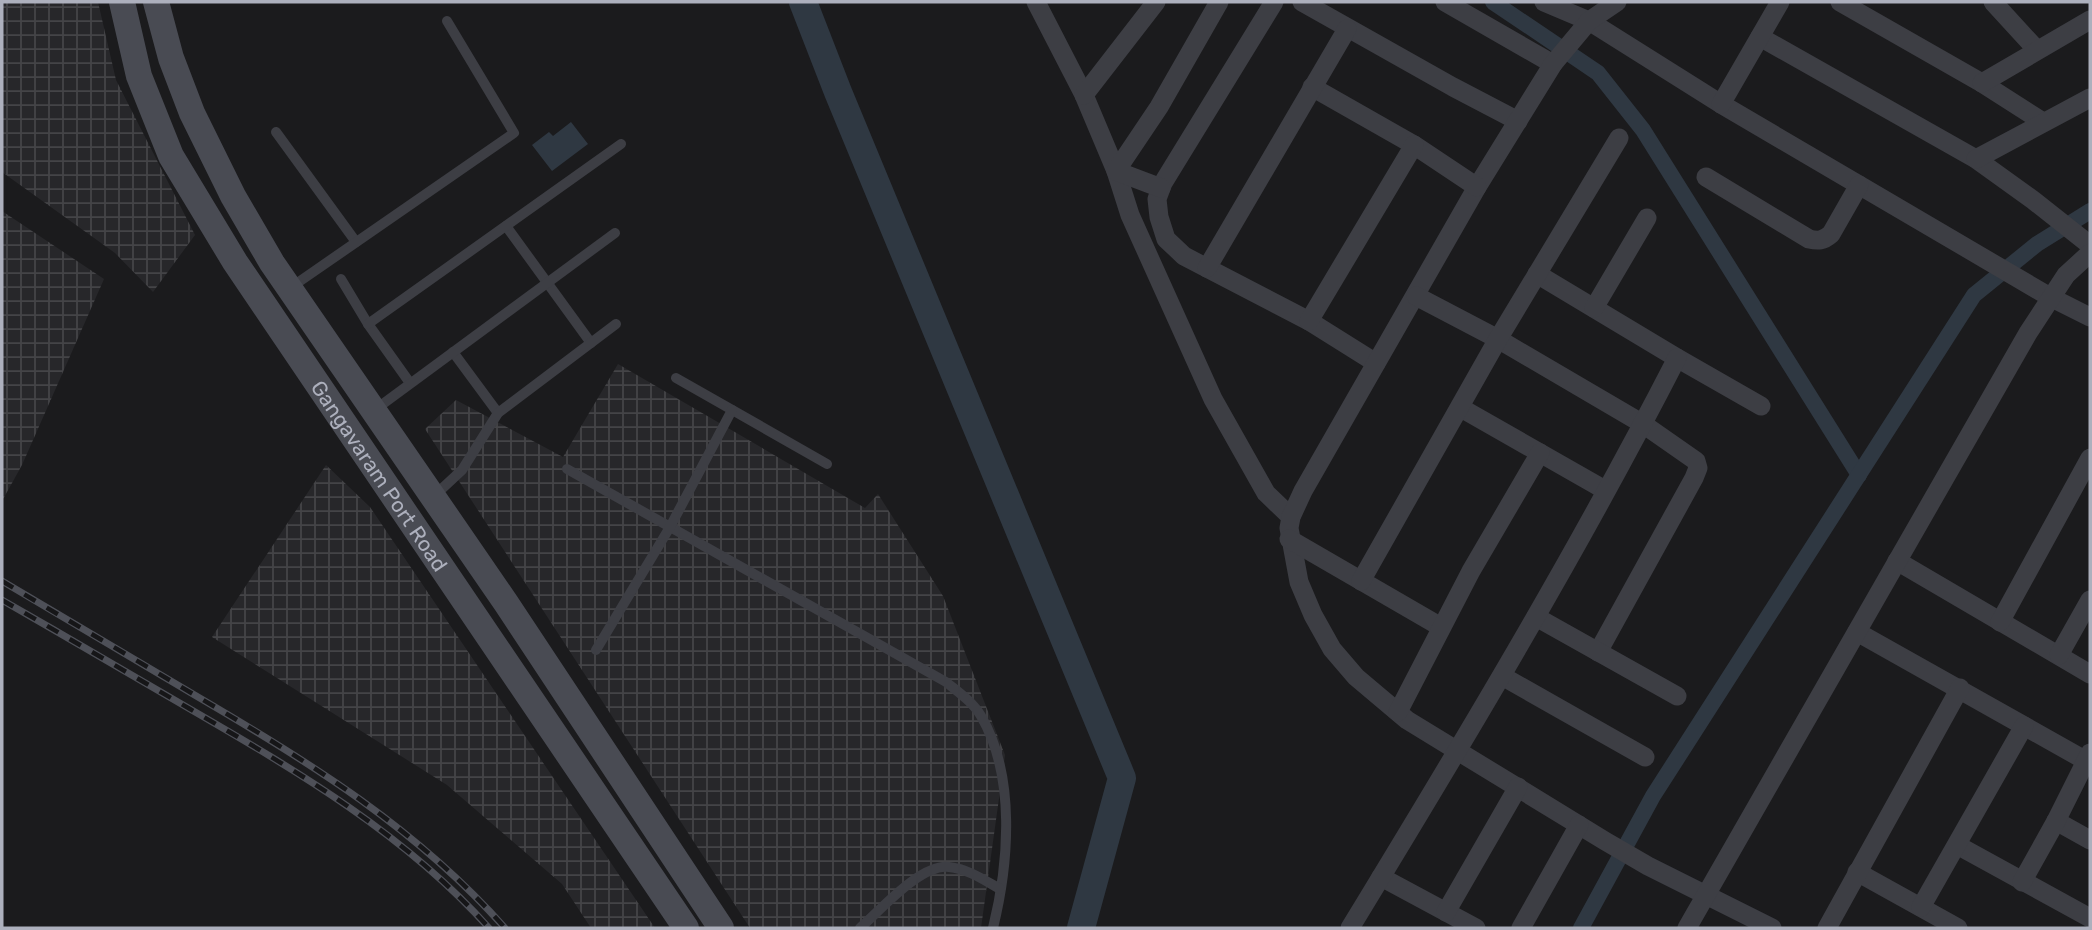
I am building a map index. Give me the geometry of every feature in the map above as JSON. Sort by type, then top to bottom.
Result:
[{"type":"street","name":"Gangavaram Port Road","points":[[122,2],[139,76],[171,156],[234,262],[686,928]]},
{"type":"street","name":"Gangavaram Port Road","points":[[156,2],[171,58],[192,113],[233,196],[289,288],[433,497],[721,928]]},
{"type":"street","points":[[1084,94],[1156,2]]},
{"type":"street","points":[[1116,171],[1159,107],[1219,2]]},
{"type":"street","points":[[1274,2],[1161,188],[1157,199],[1159,217],[1166,239],[1184,256],[1309,321],[1376,363]]},
{"type":"street","points":[[1302,2],[1518,121]]},
{"type":"street","points":[[1445,2],[1553,64]]},
{"type":"street","points":[[1544,2],[1589,21],[1859,186],[2050,297],[2090,317]]},
{"type":"street","points":[[1617,2],[1589,21],[1553,64],[1477,187],[1290,517],[1289,539],[1298,582],[1332,649],[1356,677],[1398,712],[1648,866],[1768,927]]},
{"type":"street","points":[[1721,104],[1780,2]]},
{"type":"street","points":[[1840,2],[1982,83],[2043,122]]},
{"type":"street","points":[[1038,3],[1084,94],[1116,171],[1130,215],[1213,399],[1266,493],[1290,517]]},
{"type":"street","points":[[1992,3],[2037,50]]},
{"type":"street","points":[[1982,83],[2090,20]]},
{"type":"street","points":[[1206,268],[1347,29]]},
{"type":"street","points":[[1759,37],[1976,159],[2090,245]]},
{"type":"street","points":[[1312,87],[1414,145],[1477,187]]},
{"type":"street","points":[[1976,159],[2090,98]]},
{"type":"street","points":[[1361,581],[1498,339],[1619,138]]},
{"type":"street","points":[[1309,321],[1414,145]]},
{"type":"street","points":[[1116,171],[1161,188]]},
{"type":"street","points":[[1706,177],[1808,239],[1818,241],[1825,240],[1831,234],[1859,186]]},
{"type":"street","points":[[1594,308],[1647,218]]},
{"type":"street","points":[[1687,928],[2050,297],[2066,275],[2090,253]]},
{"type":"street","points":[[1537,274],[1761,405]]},
{"type":"street","points":[[1416,296],[1498,339],[1643,424],[1691,456],[1698,468],[1598,652]]},
{"type":"street","points":[[1350,928],[1536,617],[1677,358]]},
{"type":"street","points":[[1461,408],[1605,490]]},
{"type":"street","points":[[1398,712],[1441,627],[1541,453]]},
{"type":"street","points":[[2000,622],[2090,457]]},
{"type":"street","points":[[1289,539],[1441,627]]},
{"type":"street","points":[[1897,561],[2090,674]]},
{"type":"street","points":[[2059,655],[2090,600]]},
{"type":"street","points":[[1536,617],[1677,696]]},
{"type":"street","points":[[1857,632],[2024,726],[2089,759],[2022,881]]},
{"type":"street","points":[[1502,676],[1645,757]]},
{"type":"street","points":[[1827,928],[1960,688]]},
{"type":"street","points":[[1921,907],[2024,726]]},
{"type":"street","points":[[1446,912],[1518,787]]},
{"type":"street","points":[[2056,821],[2090,840]]},
{"type":"street","points":[[1521,928],[1579,825]]},
{"type":"street","points":[[1957,845],[2090,918]]},
{"type":"street","points":[[1857,872],[1958,928]]},
{"type":"street","points":[[1381,877],[1476,928]]},
{"type":"lane","points":[[289,288],[514,133],[447,21]]},
{"type":"lane","points":[[276,131],[356,242]]},
{"type":"lane","points":[[368,324],[621,144]]},
{"type":"lane","points":[[506,226],[591,343]]},
{"type":"lane","points":[[374,411],[615,233]]},
{"type":"lane","points":[[341,279],[368,324],[410,383]]},
{"type":"lane","points":[[433,497],[462,470],[498,413],[616,324]]},
{"type":"lane","points":[[453,352],[498,413]]},
{"type":"lane","points":[[676,377],[827,464]]},
{"type":"lane","points":[[596,650],[670,527],[732,410]]},
{"type":"lane","points":[[567,468],[946,682],[981,714],[995,746],[1007,809],[1005,852],[993,928]]},
{"type":"lane","points":[[860,928],[928,871],[947,867],[972,873],[1000,888]]},
{"type":"shaded area","points":[[2,2],[98,2],[116,80],[195,235],[153,292],[115,253],[2,172]]},
{"type":"shaded area","points":[[571,122],[588,144],[552,171],[532,145],[549,132],[553,136]]},
{"type":"shaded area","points":[[2,211],[104,279],[22,465],[2,501]]},
{"type":"shaded area","points":[[618,364],[865,508],[878,494],[943,596],[1005,755],[981,928],[750,928],[425,429],[456,400],[563,457]]},
{"type":"shaded area","points":[[326,465],[370,507],[655,928],[591,928],[562,884],[447,785],[212,637]]},
{"type":"waterway","points":[[803,2],[1122,778],[1081,928]]},
{"type":"waterway","points":[[1493,2],[1598,73],[1643,130],[1859,475]]},
{"type":"waterway","points":[[1581,928],[1653,796],[1974,295],[2037,244],[2090,211]]},
{"type":"railway","points":[[2,581],[322,773],[436,859],[505,928]]},
{"type":"railway","points":[[2,600],[230,732],[349,807],[422,863],[457,894],[489,928]]}]
